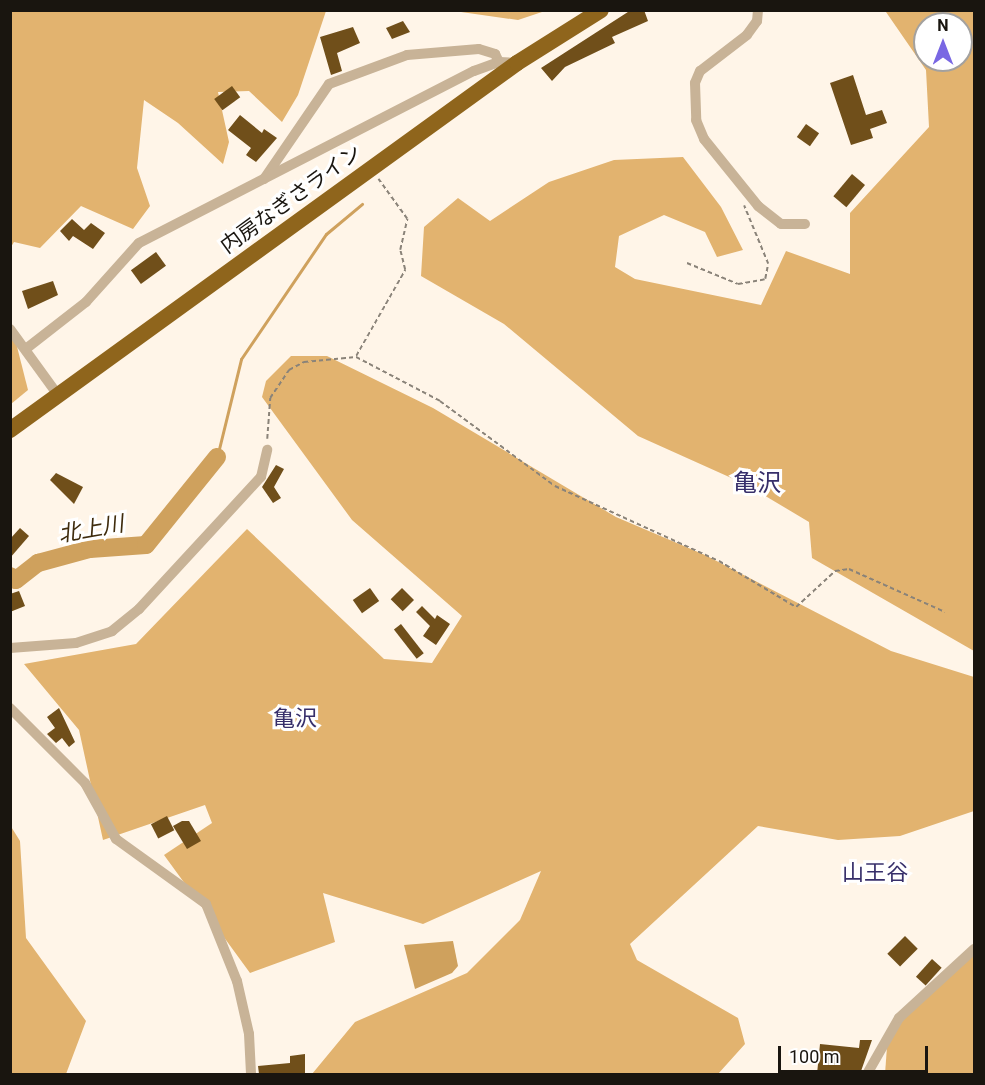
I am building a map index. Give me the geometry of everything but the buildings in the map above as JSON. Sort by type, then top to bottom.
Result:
[{"type":"highway","name":"内房なぎさライン","points":[[10,430],[517,63],[602,10]]},
{"type":"street","points":[[758,10],[757,21],[747,34],[700,71],[694,83],[696,120],[704,139],[748,194],[781,224],[805,224]]},
{"type":"street","points":[[264,179],[329,84],[407,55],[479,50],[495,54],[499,62]]},
{"type":"street","points":[[27,348],[86,303],[139,243],[427,94],[499,62],[517,63]]},
{"type":"street","points":[[10,328],[27,348],[58,394]]},
{"type":"street","points":[[10,648],[76,643],[112,632],[139,609],[261,477],[267,450]]},
{"type":"street","points":[[10,708],[85,783],[116,839],[206,904],[237,981],[249,1034],[251,1074]]},
{"type":"street","points":[[867,1074],[899,1018],[975,949]]},
{"type":"path","points":[[356,357],[405,270],[400,250],[407,219],[371,170]]},
{"type":"path","points":[[687,263],[738,284],[765,279],[768,264],[743,208],[748,194]]},
{"type":"path","points":[[267,450],[270,398],[280,379],[304,362],[356,357],[440,400],[509,456],[573,497],[719,561],[796,607],[835,571],[849,569],[945,612]]},
{"type":"shaded area","points":[[545,10],[518,20],[454,11]]},
{"type":"shaded area","points":[[11,11],[326,11],[298,95],[282,122],[249,91],[218,92],[229,142],[223,164],[178,123],[144,100],[137,168],[150,206],[133,229],[81,206],[40,248],[14,242],[11,247]]},
{"type":"shaded area","points":[[974,11],[974,651],[812,558],[809,522],[747,485],[638,436],[504,324],[421,276],[424,227],[458,198],[490,221],[549,182],[614,160],[683,157],[721,207],[743,250],[717,257],[705,232],[664,215],[619,236],[615,267],[635,279],[761,305],[786,251],[850,274],[850,213],[929,127],[926,72],[973,72],[973,12],[913,12],[913,51],[886,12]]},
{"type":"shaded area","points":[[10,319],[28,390],[11,404],[10,404]]},
{"type":"shaded area","points":[[291,356],[327,356],[433,408],[616,517],[705,555],[891,651],[974,677],[974,811],[900,836],[838,840],[758,826],[630,944],[637,960],[738,1018],[745,1044],[718,1074],[312,1074],[355,1022],[467,973],[520,920],[541,871],[423,924],[323,893],[335,942],[250,973],[164,855],[212,823],[205,805],[103,840],[79,730],[24,664],[136,644],[247,529],[384,659],[432,663],[462,616],[352,520],[262,397],[266,381]]},
{"type":"shaded area","points":[[10,825],[20,841],[26,938],[86,1021],[66,1074],[11,1074]]},
{"type":"shaded area","points":[[453,941],[458,966],[452,973],[415,989],[404,945]]},
{"type":"shaded area","points":[[974,946],[974,1074],[885,1074],[888,1033]]},
{"type":"waterway","points":[[217,457],[241,359],[326,234],[362,204]]},
{"type":"waterway","name":"北上川","points":[[10,576],[16,580],[38,563],[90,549],[146,545],[217,457]]},
{"type":"district","name":"亀沢","points":[[757,484]]},
{"type":"district","name":"亀沢","points":[[295,719]]},
{"type":"district","name":"山王谷","points":[[875,873]]}]
